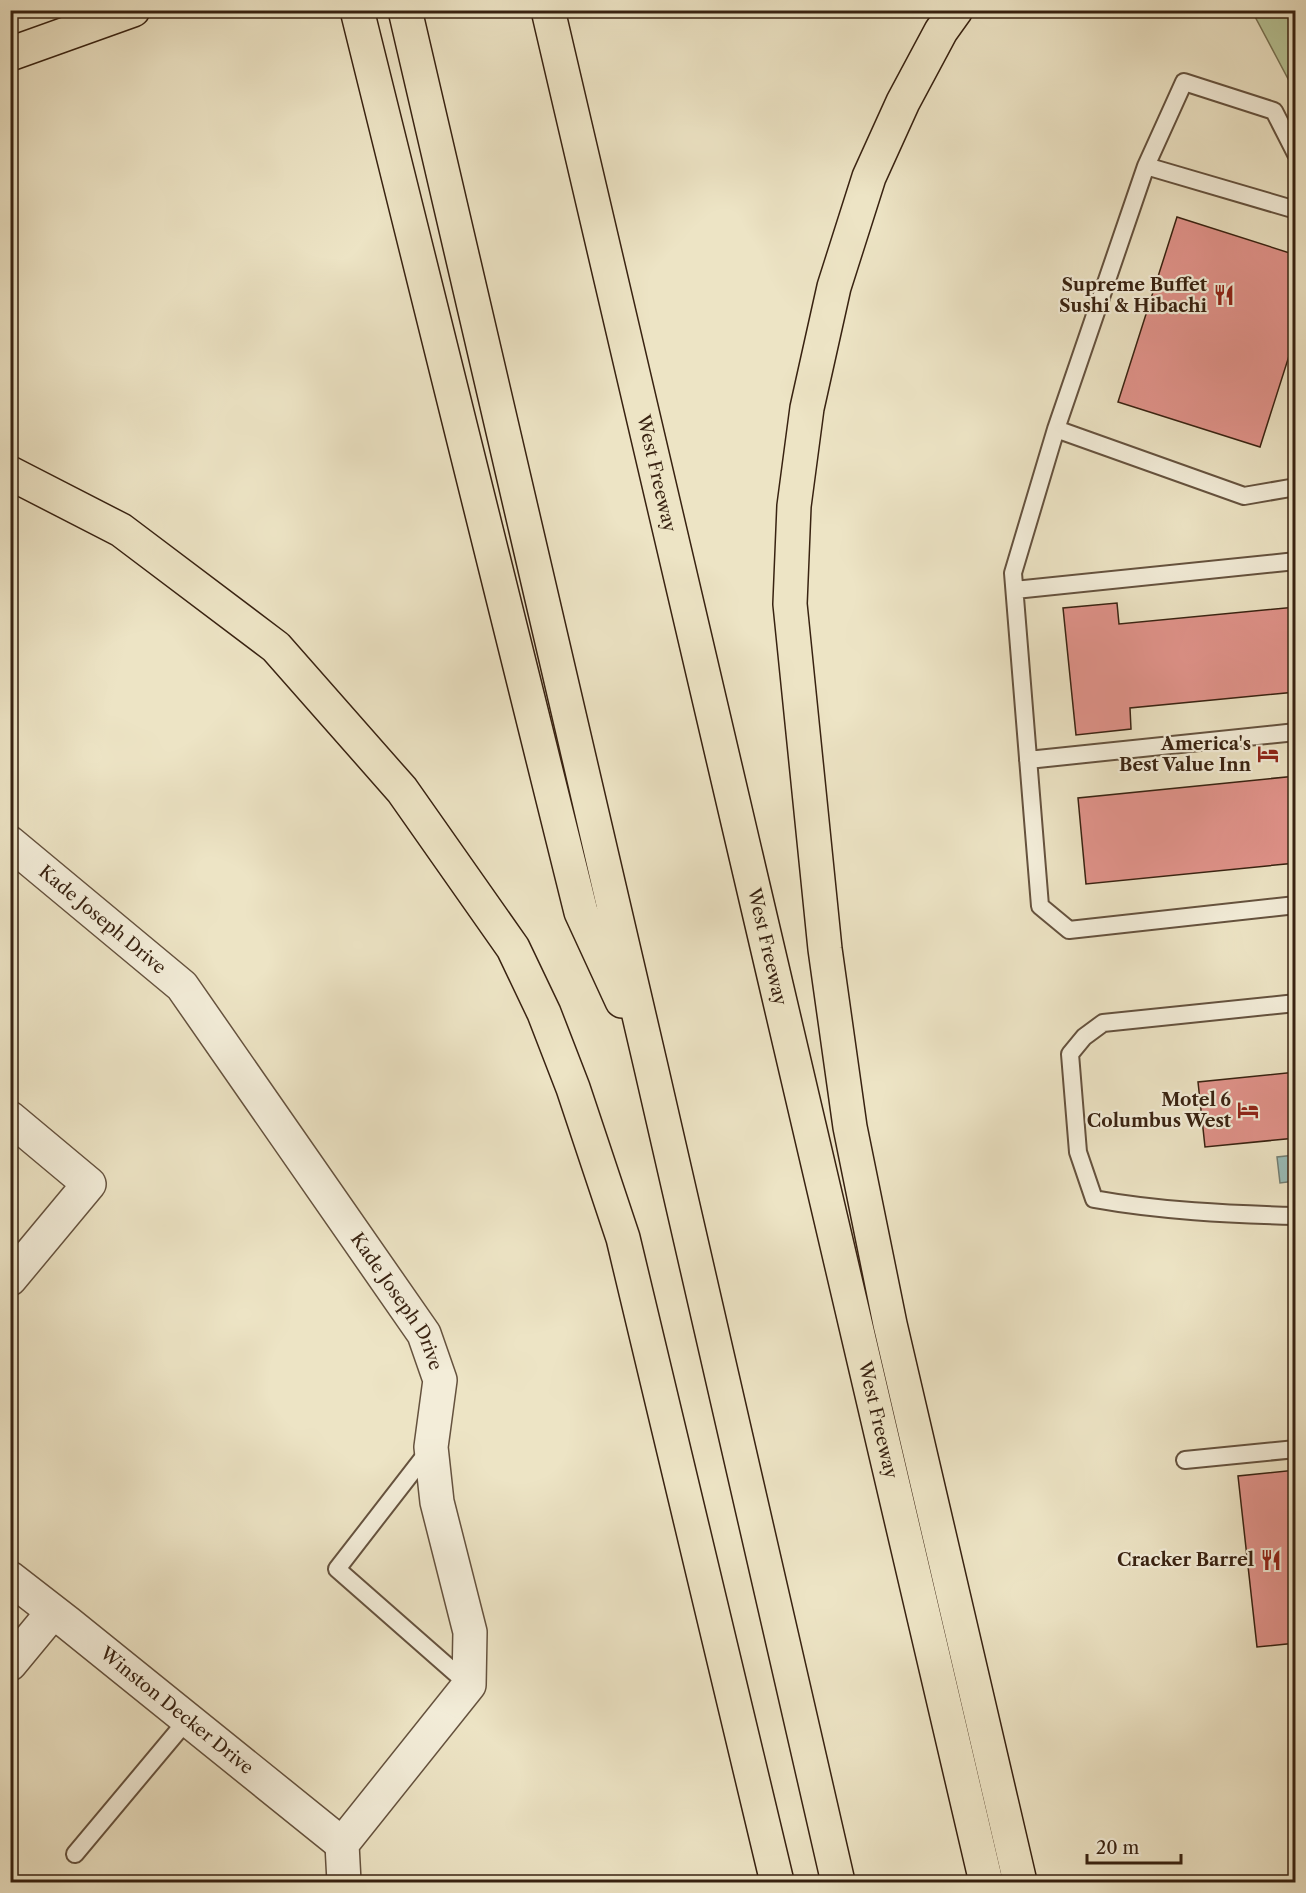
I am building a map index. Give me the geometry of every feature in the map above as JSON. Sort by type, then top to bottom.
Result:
[{"type":"main road","points":[[10,54],[133,10]]},
{"type":"main road","points":[[357,10],[581,912],[651,1067]]},
{"type":"main road","points":[[405,10],[838,1882]]},
{"type":"main road","name":"West Freeway","points":[[548,10],[986,1882]]},
{"type":"main road","points":[[560,10],[577,136]]},
{"type":"main road","points":[[956,10],[941,32],[903,102],[869,177],[834,287],[807,408],[794,506],[790,604],[825,949],[850,1127],[890,1324],[1020,1882]]},
{"type":"main road","points":[[10,473],[121,530],[276,647],[402,790],[513,948],[544,1013],[573,1088],[623,1238],[777,1882]]},
{"type":"street","name":"Kade Joseph Drive","points":[[10,843],[182,986],[424,1334],[440,1380],[431,1447],[437,1503],[470,1632],[470,1686]]},
{"type":"street","points":[[10,1279],[89,1184],[12,1123]]},
{"type":"street","name":"Winston Decker Drive","points":[[10,1578],[342,1844]]},
{"type":"street","points":[[10,1664],[53,1612]]},
{"type":"street","points":[[344,1882],[342,1844],[470,1686]]},
{"type":"lane","points":[[1296,154],[1274,111],[1184,82],[1146,166],[1056,429],[1014,573],[1040,906],[1069,930],[1296,905]]},
{"type":"lane","points":[[1146,166],[1296,210]]},
{"type":"lane","points":[[1056,429],[1244,496],[1296,487]]},
{"type":"lane","points":[[1015,590],[1296,561]]},
{"type":"lane","points":[[1028,760],[1296,732]]},
{"type":"lane","points":[[1296,1003],[1103,1023],[1084,1037],[1070,1054],[1078,1152],[1094,1199],[1218,1213],[1296,1216]]},
{"type":"lane","points":[[431,1447],[337,1569],[470,1686]]},
{"type":"lane","points":[[1185,1460],[1296,1449]]},
{"type":"lane","points":[[75,1854],[188,1719]]},
{"type":"green space","points":[[1252,11],[1295,11],[1295,92]]},
{"type":"water","points":[[1295,1155],[1295,1181],[1280,1183],[1277,1157]]},
{"type":"building","name":"Supreme Buffet Sushi & Hibachi","points":[[1177,217],[1296,255],[1296,334],[1260,447],[1118,402]]},
{"type":"building","points":[[1117,603],[1119,624],[1296,607],[1296,692],[1130,708],[1131,729],[1076,735],[1063,608]]},
{"type":"building","points":[[1296,776],[1296,863],[1086,884],[1078,798]]},
{"type":"building","name":"Motel 6 Columbus West","points":[[1296,1072],[1296,1138],[1205,1147],[1198,1082]]},
{"type":"building","name":"Cracker Barrel","points":[[1296,1470],[1296,1643],[1257,1647],[1238,1476]]},
{"type":"place","name":"Supreme Buffet Sushi & Hibachi","points":[[1224,295]]},
{"type":"place","name":"America's Best Value Inn","points":[[1268,754]]},
{"type":"place","name":"Motel 6 Columbus West","points":[[1248,1110]]},
{"type":"place","name":"Cracker Barrel","points":[[1271,1560]]}]
